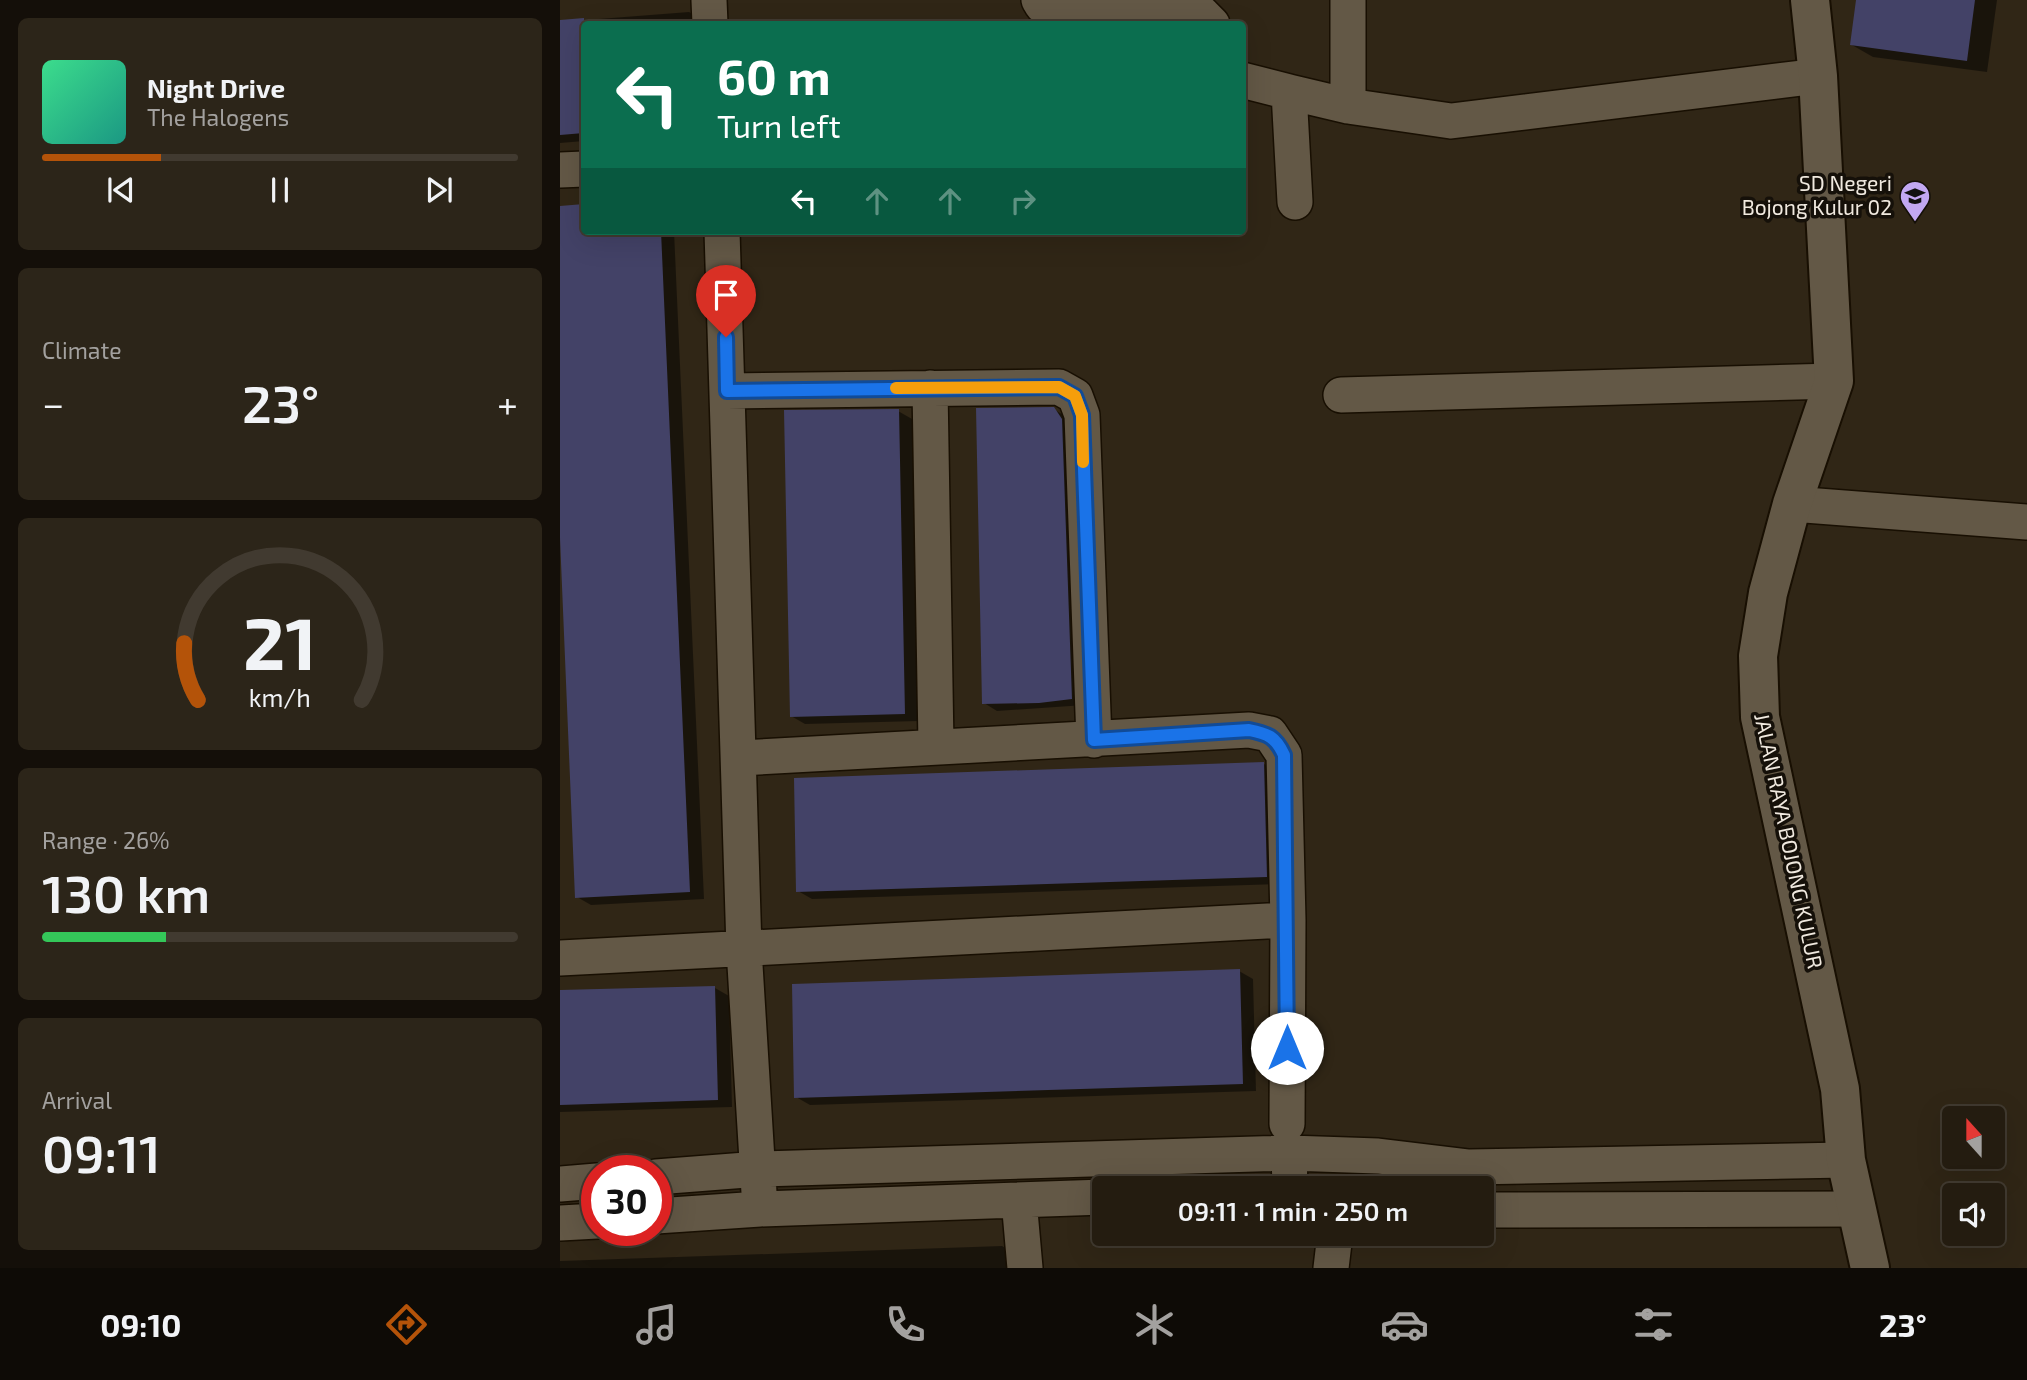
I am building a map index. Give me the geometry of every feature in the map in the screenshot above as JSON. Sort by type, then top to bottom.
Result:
[{"type":"main road","name":"JALAN RAYA BOJONG KULUR","points":[[1810,0],[1818,76],[1834,382],[1792,504],[1768,593],[1758,656],[1760,718],[1840,1089],[1846,1160],[1870,1268]]},
{"type":"street","points":[[709,0],[710,21]]},
{"type":"street","points":[[1039,0],[1042,5],[1192,4],[1209,21]]},
{"type":"street","points":[[1348,0],[1349,106]]},
{"type":"street","points":[[1246,81],[1349,106],[1451,121],[1818,76]]},
{"type":"street","points":[[1289,92],[1295,202]]},
{"type":"street","points":[[560,170],[581,169]]},
{"type":"street","points":[[722,235],[744,949],[760,1209]]},
{"type":"street","points":[[1341,395],[1834,382]]},
{"type":"street","points":[[727,391],[1059,387],[1075,396],[1082,415],[1094,740]]},
{"type":"street","points":[[930,388],[936,745]]},
{"type":"street","points":[[1792,504],[2027,522]]},
{"type":"street","points":[[740,758],[936,745],[1094,740],[1249,730],[1270,734],[1284,755],[1290,1176]]},
{"type":"street","points":[[560,958],[1288,920]]},
{"type":"street","points":[[672,1176],[1288,1139],[1378,1156],[1469,1167],[1846,1160]]},
{"type":"street","points":[[560,1184],[581,1182]]},
{"type":"street","points":[[672,1215],[760,1209],[1092,1197]]},
{"type":"street","points":[[1019,1200],[1025,1268]]},
{"type":"street","points":[[1494,1210],[1857,1209]]},
{"type":"street","points":[[560,1223],[581,1222]]},
{"type":"street","points":[[1331,1268],[1334,1246]]},
{"type":"building","points":[[1856,0],[1975,0],[1967,61],[1850,45]]},
{"type":"building","points":[[584,18],[584,21],[581,21],[581,133],[560,135],[560,20]]},
{"type":"building","points":[[581,204],[581,235],[661,235],[690,892],[575,898],[560,538],[560,206]]},
{"type":"building","points":[[1054,407],[1062,419],[1072,699],[1039,703],[982,704],[976,408]]},
{"type":"building","points":[[899,409],[905,714],[790,717],[784,410]]},
{"type":"building","points":[[1264,762],[1267,877],[796,892],[794,778]]},
{"type":"building","points":[[1240,969],[1243,1084],[794,1098],[792,984]]},
{"type":"building","points":[[715,986],[718,1100],[560,1105],[560,990]]},
{"type":"slow traffic","points":[[896,388],[1059,387],[1075,396],[1082,415],[1083,462]]},
{"type":"place","name":"SD Negeri Bojong Kulur 02","points":[[1915,223]]},
{"type":"route","points":[[726,337],[727,391],[787,388],[1059,387],[1075,396],[1082,415],[1094,740],[1249,730],[1270,734],[1277,741],[1284,755],[1288,920],[1287,1048]]}]
